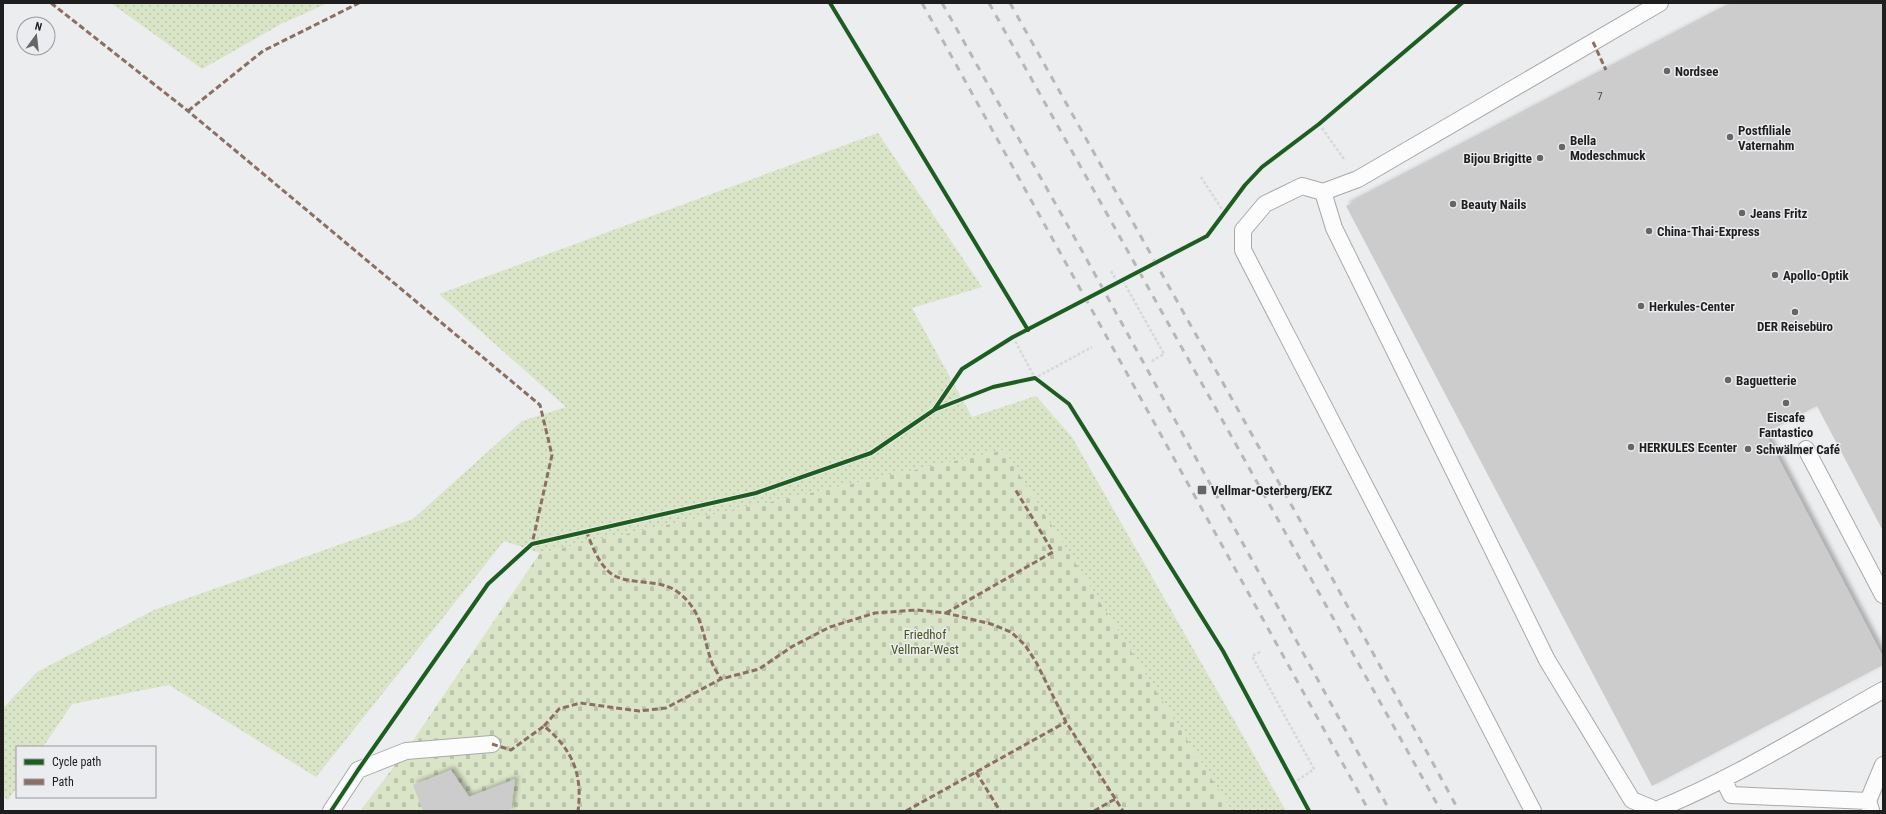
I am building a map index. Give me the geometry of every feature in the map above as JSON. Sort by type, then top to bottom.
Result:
[{"type":"lane","points":[[1533,811],[1243,250],[1243,230],[1265,204],[1302,186],[1323,192],[1358,179],[1660,3]]},
{"type":"lane","points":[[1323,192],[1334,228],[1547,660],[1632,800],[1656,810],[1723,779],[1883,690]]},
{"type":"lane","points":[[1806,449],[1883,595]]},
{"type":"lane","points":[[331,811],[358,770],[406,751],[492,744]]},
{"type":"lane","points":[[1723,779],[1731,795],[1870,806],[1883,765]]},
{"type":"path","points":[[830,3],[1028,330],[962,369],[934,410],[993,387],[1035,378],[1092,347]]},
{"type":"path","points":[[1237,196],[1262,167],[1319,124],[1462,3]]},
{"type":"path","points":[[1319,124],[1358,179]]},
{"type":"path","points":[[1201,177],[1225,213],[1243,230]]},
{"type":"path","points":[[1174,254],[1207,236],[1229,208]]},
{"type":"path","points":[[1115,278],[1111,271],[1118,283]]},
{"type":"path","points":[[1123,281],[1164,354],[1150,362]]},
{"type":"path","points":[[1013,338],[1035,378],[1069,404],[1223,651],[1309,811]]},
{"type":"path","points":[[1260,652],[1252,656],[1314,769],[1294,783]]},
{"type":"green space","points":[[111,3],[328,3],[281,24],[202,69]]},
{"type":"green space","points":[[878,133],[982,287],[912,308],[972,417],[1036,396],[1072,437],[1286,811],[1232,811],[1004,450],[540,553],[504,541],[316,777],[169,685],[72,704],[44,746],[16,746],[16,788],[8,800],[3,796],[3,708],[37,672],[154,610],[413,519],[522,421],[566,407],[439,294]]},
{"type":"green space","name":"Friedhof Vellmar-West","points":[[1004,450],[1232,811],[360,811],[406,751],[540,553]]},
{"type":"building","name":"Herkules-Center","points":[[1735,3],[1883,3],[1883,531],[1817,406],[1765,433],[1883,657],[1883,665],[1652,786],[1346,206]]},
{"type":"building","points":[[451,770],[469,797],[515,779],[511,811],[423,811],[413,785]]},
{"type":"railway","points":[[922,3],[1369,811]]},
{"type":"railway","points":[[942,3],[1081,249],[1390,811]]},
{"type":"railway","points":[[989,3],[1441,811]]},
{"type":"railway","points":[[1010,3],[1325,565],[1459,811]]},
{"type":"marked path","points":[[51,3],[188,111],[540,405],[552,455],[532,544]]},
{"type":"marked path","points":[[188,111],[263,51],[359,3]]},
{"type":"marked path","points":[[1593,42],[1606,70]]},
{"type":"marked path","points":[[946,613],[1053,552],[1015,489]]},
{"type":"marked path","points":[[586,531],[601,562],[608,571],[615,576],[623,579],[652,583],[671,588],[687,601],[698,617],[712,663],[721,679]]},
{"type":"marked path","points":[[544,726],[559,709],[580,703],[639,711],[666,708],[721,679],[759,669],[793,646],[830,627],[875,613],[917,610],[946,613],[991,624],[1011,632],[1025,645],[1036,662],[1066,722],[1123,811]]},
{"type":"marked path","points":[[906,811],[1066,722]]},
{"type":"marked path","points":[[492,744],[511,750],[544,726],[562,744],[573,763],[579,785],[578,811]]},
{"type":"marked path","points":[[976,772],[1000,811]]},
{"type":"marked path","points":[[1094,811],[1115,799]]},
{"type":"cycle path","points":[[830,3],[1028,330]]},
{"type":"cycle path","points":[[934,410],[962,369],[1013,337],[1207,236],[1245,185],[1262,167],[1319,124],[1462,3]]},
{"type":"cycle path","points":[[331,811],[488,584],[532,544],[756,493],[871,453],[934,410],[993,387],[1035,378],[1069,404],[1223,651],[1309,811]]},
{"type":"place","name":"Nordsee","points":[[1667,71]]},
{"type":"place","name":"Postfiliale Vaternahm","points":[[1730,137]]},
{"type":"place","name":"Bella Modeschmuck","points":[[1562,147]]},
{"type":"place","name":"Bijou Brigitte","points":[[1540,158]]},
{"type":"place","name":"Beauty Nails","points":[[1453,204]]},
{"type":"place","name":"Jeans Fritz","points":[[1742,213]]},
{"type":"place","name":"China-Thai-Express","points":[[1649,231]]},
{"type":"place","name":"Apollo-Optik","points":[[1775,275]]},
{"type":"place","name":"Herkules-Center","points":[[1641,306]]},
{"type":"place","name":"DER Reisebüro","points":[[1795,312]]},
{"type":"place","name":"Baguetterie","points":[[1728,380]]},
{"type":"place","name":"Eiscafe Fantastico","points":[[1786,403]]},
{"type":"place","name":"HERKULES Ecenter","points":[[1631,447]]},
{"type":"place","name":"Schwälmer Café","points":[[1748,449]]},
{"type":"place","name":"Vellmar-Osterberg/EKZ","points":[[1202,490]]}]
